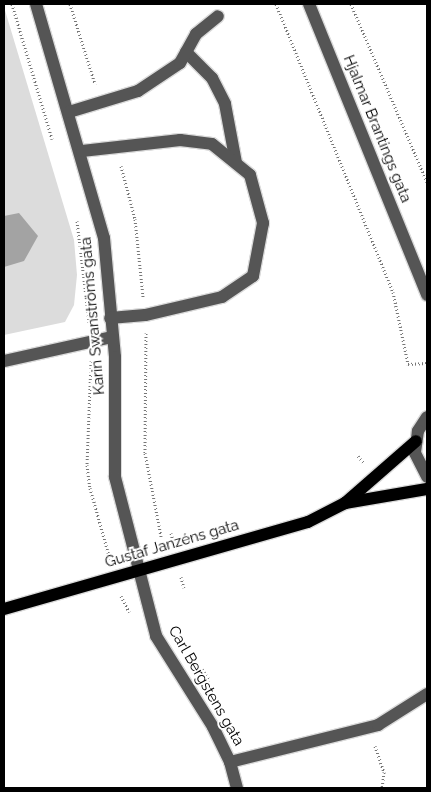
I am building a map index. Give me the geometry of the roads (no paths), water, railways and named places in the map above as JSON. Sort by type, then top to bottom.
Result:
[{"type":"main road","name":"Gustaf Janzéns gata","points":[[4,608],[308,522],[345,503],[416,441]]},
{"type":"main road","name":"Gustaf Janzéns gata","points":[[345,503],[427,489]]},
{"type":"street","name":"Karin Swanströms gata","points":[[36,4],[82,151],[104,238],[116,385],[114,477],[139,571]]},
{"type":"street","name":"Hjalmar Brantings gata","points":[[309,4],[427,295]]},
{"type":"street","points":[[70,112],[138,91],[180,62],[196,34],[218,16]]},
{"type":"street","points":[[186,52],[212,78],[225,104],[236,163]]},
{"type":"street","points":[[82,151],[180,140],[212,144],[250,175],[263,223],[253,276],[222,297],[145,315],[110,318]]},
{"type":"street","points":[[4,361],[112,337]]},
{"type":"street","points":[[427,417],[416,441],[418,463],[427,477]]},
{"type":"street","name":"Carl Bergstens gata","points":[[139,571],[156,636],[213,727],[230,762],[237,788]]},
{"type":"street","points":[[230,762],[369,727],[427,694]]}]
